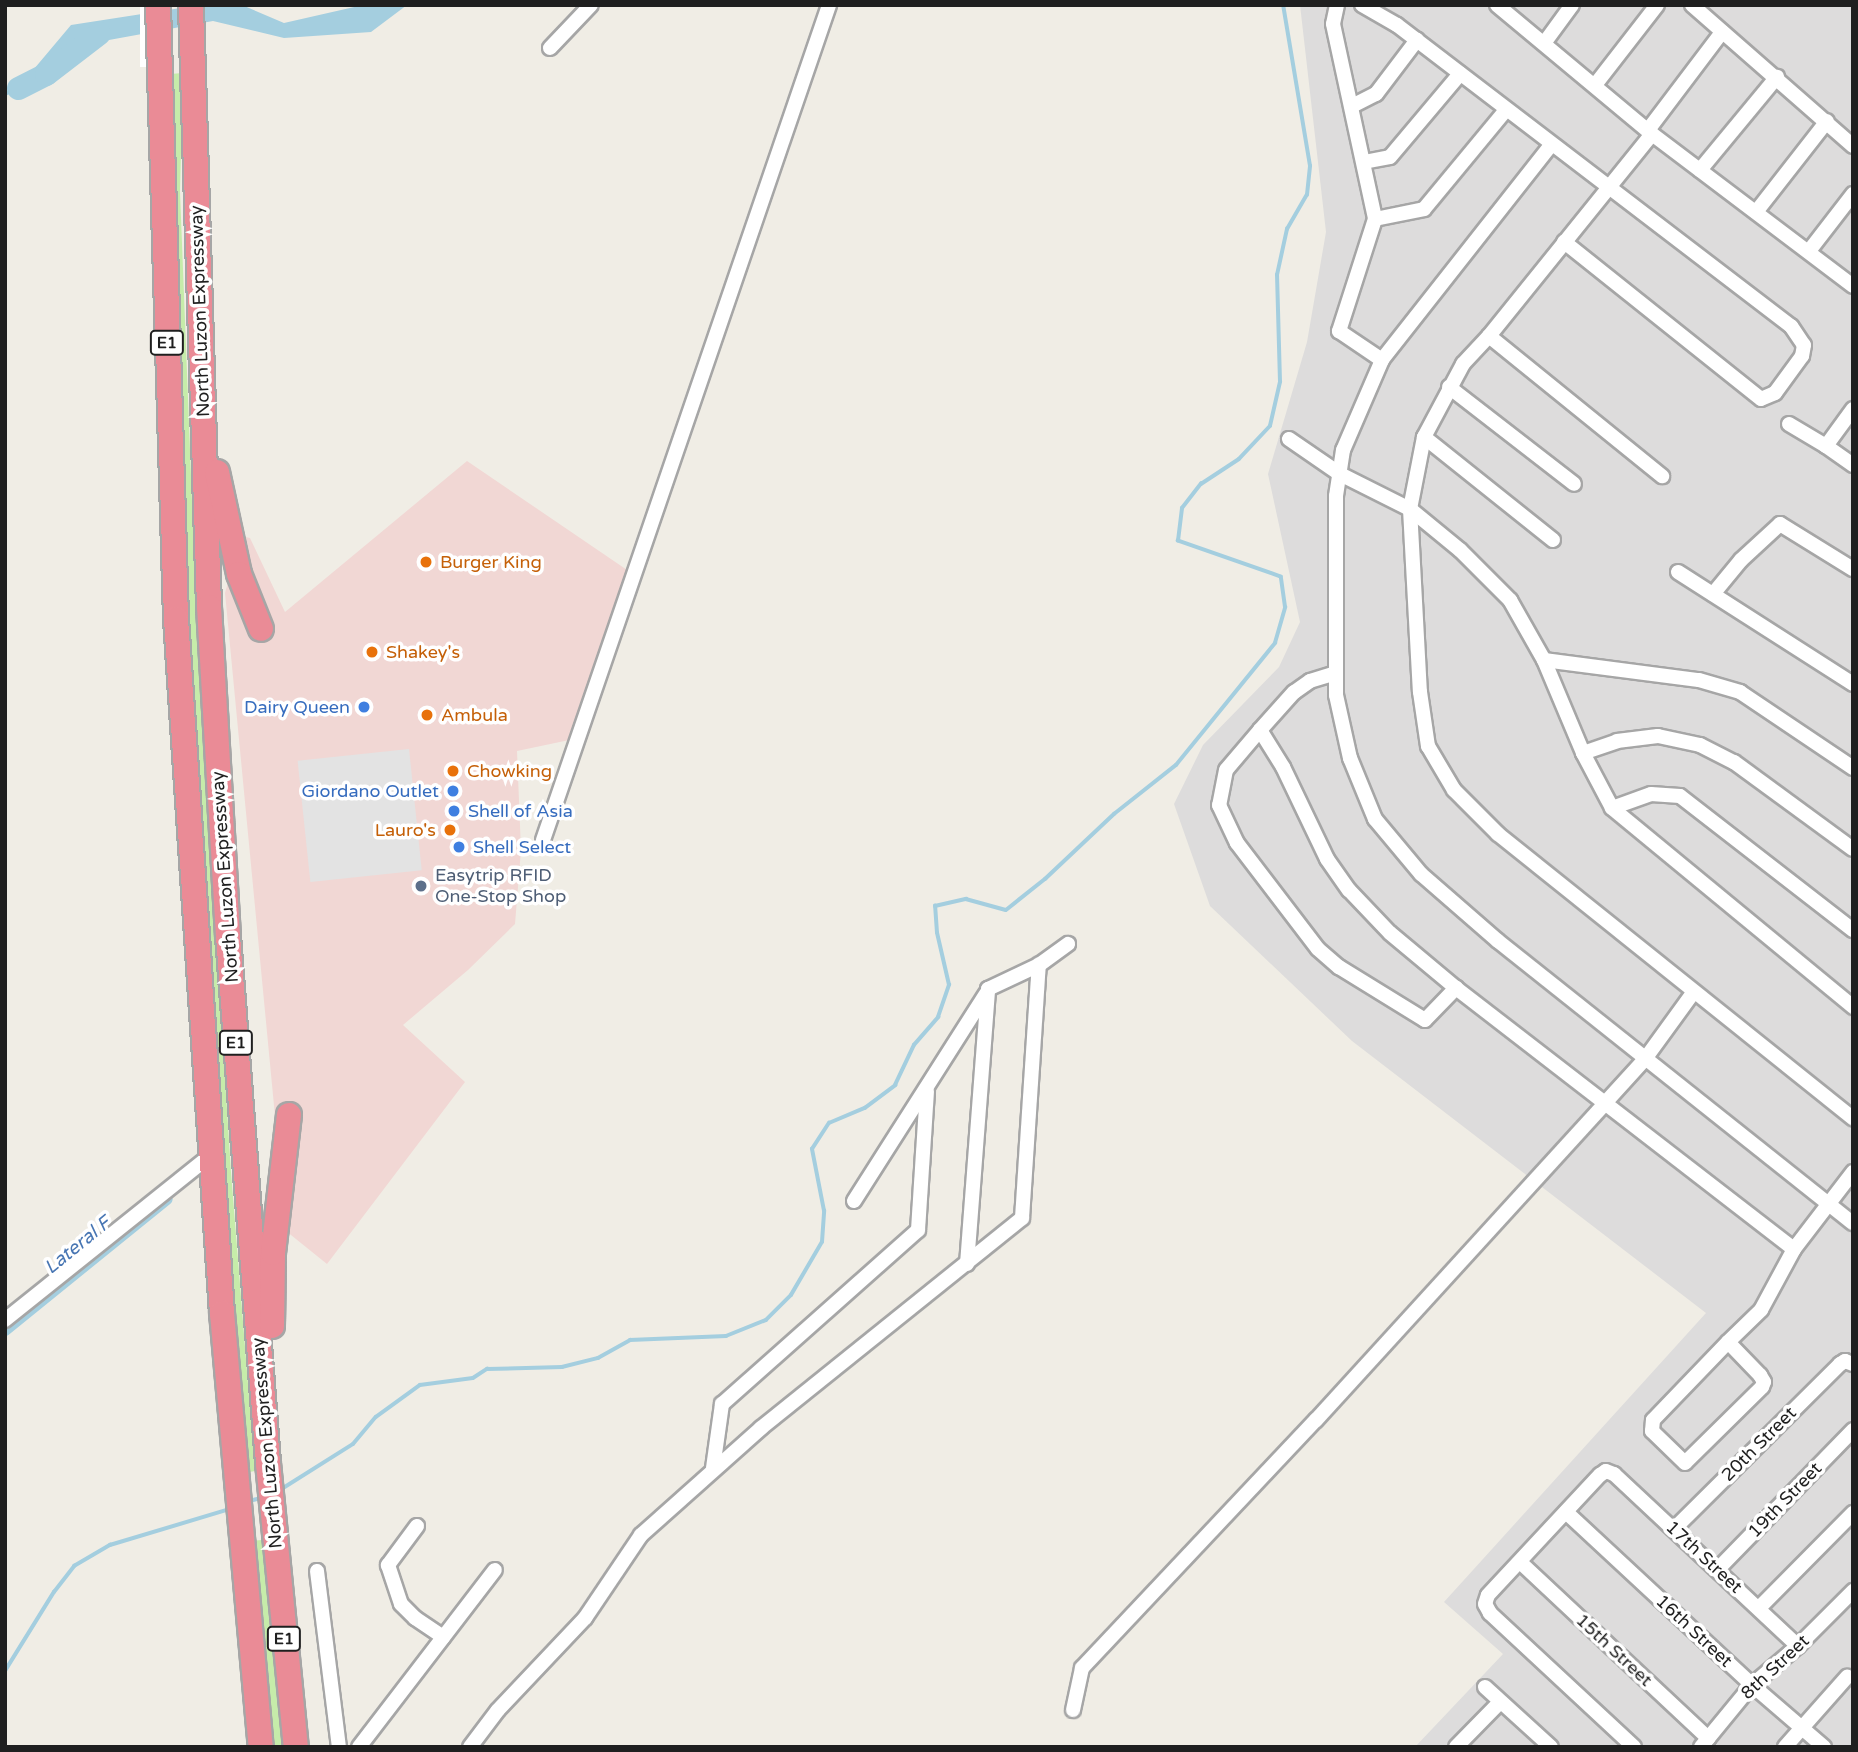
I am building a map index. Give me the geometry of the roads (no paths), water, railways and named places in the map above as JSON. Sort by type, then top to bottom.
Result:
[{"type":"highway","name":"North Luzon Expressway","points":[[158,5],[176,619],[237,1487],[261,1747]]},
{"type":"highway","name":"North Luzon Expressway","points":[[191,5],[212,662],[230,964],[274,1530],[296,1747]]},
{"type":"highway","points":[[198,246],[216,470],[239,574],[261,629]]},
{"type":"highway","points":[[269,1470],[273,1254],[289,1115]]},
{"type":"street","points":[[550,48],[592,5]]},
{"type":"street","points":[[543,839],[829,5]]},
{"type":"street","points":[[1337,5],[1333,24],[1375,219],[1339,331],[1382,360]]},
{"type":"street","points":[[1362,5],[1417,40],[1791,326],[1804,345],[1802,356],[1775,393],[1761,400],[1564,242]]},
{"type":"street","points":[[1497,5],[1545,42],[1650,132],[1853,286]]},
{"type":"street","points":[[1545,42],[1572,5]]},
{"type":"street","points":[[1595,85],[1657,5]]},
{"type":"street","points":[[1692,5],[1853,146]]},
{"type":"street","points":[[1722,32],[1609,189],[1463,364],[1424,437],[1410,509],[1420,692],[1428,746],[1439,769],[1454,790],[1498,834],[1693,993],[1853,1118]]},
{"type":"street","points":[[1352,106],[1376,94],[1417,40]]},
{"type":"street","points":[[1364,162],[1390,157],[1460,74]]},
{"type":"street","points":[[1700,170],[1777,77]]},
{"type":"street","points":[[1375,219],[1424,209],[1506,110]]},
{"type":"street","points":[[1756,212],[1827,121]]},
{"type":"street","points":[[1551,145],[1382,360],[1343,450],[1336,496],[1336,695],[1350,758],[1375,819],[1421,874],[1498,941],[1853,1223]]},
{"type":"street","points":[[1809,251],[1853,194]]},
{"type":"street","points":[[1489,336],[1662,476]]},
{"type":"street","points":[[1449,387],[1574,484]]},
{"type":"street","points":[[1826,446],[1853,408]]},
{"type":"street","points":[[1789,424],[1853,465]]},
{"type":"street","points":[[1424,437],[1553,540]]},
{"type":"street","points":[[1289,439],[1340,474],[1410,509],[1460,550],[1510,600],[1544,660],[1583,753],[1612,807],[1853,1007]]},
{"type":"street","points":[[1713,594],[1741,560],[1780,524],[1853,569]]},
{"type":"street","points":[[1678,572],[1853,684]]},
{"type":"street","points":[[1544,660],[1699,680],[1740,692],[1853,768]]},
{"type":"street","points":[[1336,673],[1310,681],[1294,692],[1260,730],[1226,771],[1220,805],[1237,843],[1318,949],[1339,967],[1419,1018],[1430,1017],[1455,988]]},
{"type":"street","points":[[1260,730],[1283,767],[1327,859],[1349,890],[1390,933],[1455,988],[1794,1249]]},
{"type":"street","points":[[1583,753],[1617,741],[1658,736],[1700,745],[1734,762],[1853,849]]},
{"type":"street","points":[[1612,807],[1651,794],[1680,796],[1853,930]]},
{"type":"street","points":[[854,1201],[988,989],[1039,965],[1068,944]]},
{"type":"street","points":[[470,1747],[498,1710],[585,1618],[641,1535],[713,1468],[1023,1218],[1039,965]]},
{"type":"street","points":[[967,1264],[988,989]]},
{"type":"street","points":[[1073,1710],[1082,1668],[1316,1420],[1645,1059],[1693,993]]},
{"type":"street","points":[[713,1468],[722,1404],[918,1230],[926,1091]]},
{"type":"street","points":[[5,1320],[212,1154]]},
{"type":"street","points":[[1728,1342],[1760,1375],[1762,1387],[1685,1462],[1679,1460],[1651,1426],[1728,1342],[1760,1310],[1794,1249],[1853,1172]]},
{"type":"street","name":"20th Street","points":[[1674,1529],[1849,1363]]},
{"type":"street","name":"19th Street","points":[[1718,1569],[1853,1430]]},
{"type":"street","name":"17th Street","points":[[1566,1512],[1606,1471],[1614,1474],[1798,1646]]},
{"type":"street","points":[[1566,1512],[1488,1595],[1485,1604],[1490,1614],[1629,1745]]},
{"type":"street","name":"16th Street","points":[[1566,1512],[1752,1685],[1824,1747]]},
{"type":"street","points":[[1759,1608],[1853,1513]]},
{"type":"street","points":[[418,1526],[388,1565],[401,1604],[415,1618],[443,1637]]},
{"type":"street","name":"15th Street","points":[[1520,1562],[1704,1742]]},
{"type":"street","points":[[359,1747],[495,1570]]},
{"type":"street","points":[[317,1571],[340,1747]]},
{"type":"street","name":"8th Street","points":[[1704,1742],[1752,1685],[1798,1646],[1853,1591]]},
{"type":"street","points":[[1785,1747],[1847,1677]]},
{"type":"street","points":[[1485,1687],[1545,1745]]},
{"type":"street","points":[[1457,1747],[1500,1702]]},
{"type":"water","points":[[200,5],[242,5],[284,23],[363,5],[407,5],[371,32],[284,38],[213,21],[109,40],[61,53],[18,88],[71,25]]},
{"type":"waterway","points":[[280,1490],[353,1444],[376,1417],[420,1385],[473,1378],[487,1369],[562,1367],[598,1358],[630,1340],[726,1336],[766,1320],[791,1295],[822,1242],[824,1211],[812,1149],[829,1123],[865,1108],[895,1085],[914,1045],[938,1017],[949,985],[937,933],[935,906],[966,899],[1006,910],[1045,879],[1114,814],[1176,765],[1275,643],[1285,607],[1281,577],[1178,541],[1182,508],[1201,484],[1239,459],[1270,426],[1280,382],[1277,275],[1287,229],[1307,195],[1310,166],[1283,5]]},
{"type":"waterway","points":[[18,88],[46,74],[99,33]]},
{"type":"waterway","points":[[5,94],[18,88]]},
{"type":"waterway","name":"Lateral F","points":[[5,1330],[167,1199]]},
{"type":"waterway","points":[[247,1502],[263,1497]]},
{"type":"waterway","points":[[5,1671],[54,1592],[74,1566],[110,1545],[230,1509]]},
{"type":"place","name":"Burger King","points":[[426,562]]},
{"type":"place","name":"Shakey's","points":[[372,652]]},
{"type":"place","name":"Dairy Queen","points":[[364,707]]},
{"type":"place","name":"Ambula","points":[[427,715]]},
{"type":"place","name":"Chowking","points":[[453,771]]},
{"type":"place","name":"Giordano Outlet","points":[[453,791]]},
{"type":"place","name":"Shell of Asia","points":[[454,811]]},
{"type":"place","name":"Lauro's","points":[[450,830]]},
{"type":"place","name":"Shell Select","points":[[459,847]]},
{"type":"place","name":"Easytrip RFID One-Stop Shop","points":[[421,886]]}]
